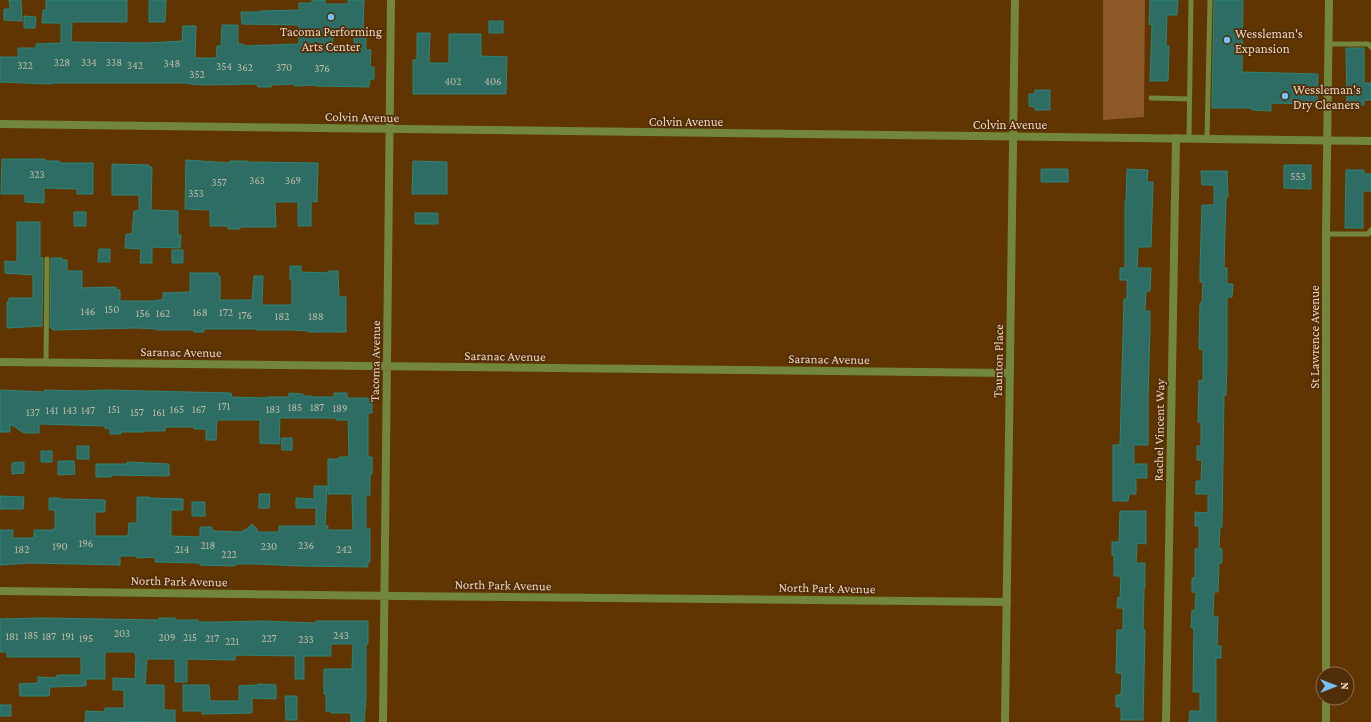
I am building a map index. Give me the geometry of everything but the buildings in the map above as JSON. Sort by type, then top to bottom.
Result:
[{"type":"street","name":"Tacoma Avenue","points":[[383,722],[391,0]]},
{"type":"street","name":"Taunton Place","points":[[1005,722],[1015,0]]},
{"type":"street","name":"St Lawrence Avenue","points":[[1326,666],[1326,234],[1329,0]]},
{"type":"street","name":"Colvin Avenue","points":[[0,124],[1371,141]]},
{"type":"street","name":"Rachel Vincent Way","points":[[1166,722],[1176,138]]},
{"type":"street","name":"Saranac Avenue","points":[[0,362],[1010,373]]},
{"type":"street","name":"North Park Avenue","points":[[0,591],[1007,602]]},
{"type":"street","points":[[1326,706],[1326,722]]},
{"type":"lane","points":[[1189,139],[1191,0]]},
{"type":"lane","points":[[1207,139],[1210,0]]},
{"type":"lane","points":[[1329,44],[1368,44],[1371,46]]},
{"type":"lane","points":[[1151,98],[1189,99]]},
{"type":"lane","points":[[1326,234],[1368,234],[1371,230]]},
{"type":"lane","points":[[46,363],[47,259]]},
{"type":"shaded area","points":[[1103,0],[1145,0],[1144,117],[1103,120]]},
{"type":"place","name":"Tacoma Performing Arts Center","points":[[331,17]]},
{"type":"place","name":"Wessleman's Expansion","points":[[1227,40]]},
{"type":"place","name":"Wessleman's Dry Cleaners","points":[[1285,96]]}]
